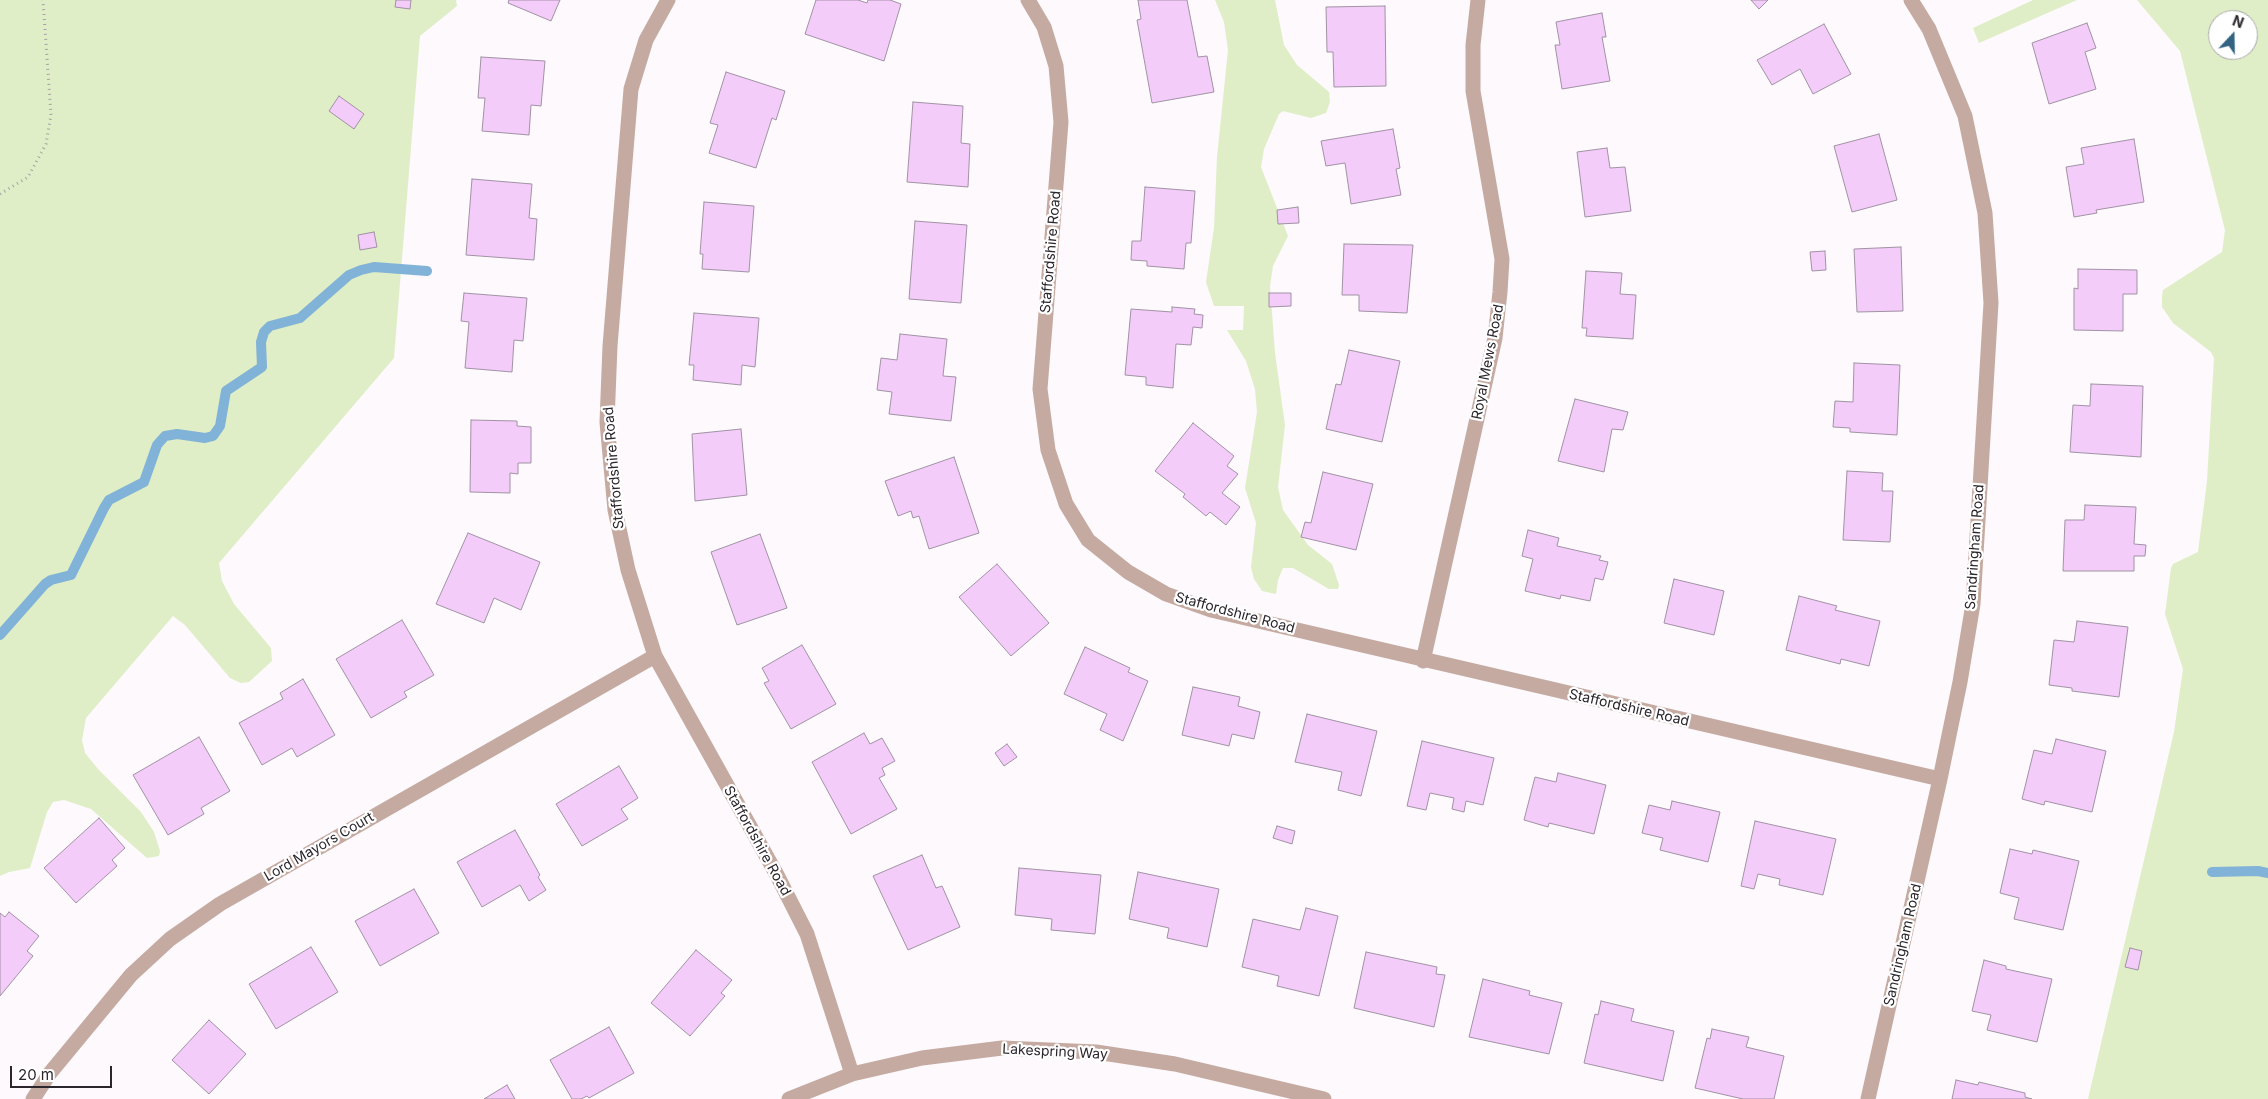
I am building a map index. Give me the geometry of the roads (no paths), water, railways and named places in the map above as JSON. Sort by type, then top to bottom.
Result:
[{"type":"street","name":"Staffordshire Road","points":[[668,0],[646,40],[632,89],[610,346],[606,422],[617,518],[628,570],[655,656],[777,875],[807,934],[852,1074]]},
{"type":"street","name":"Staffordshire Road","points":[[1028,0],[1044,27],[1056,66],[1061,122],[1040,389],[1048,450],[1066,504],[1088,540],[1128,572],[1166,594],[1211,610],[1940,779]]},
{"type":"street","name":"Royal Mews Road","points":[[1423,660],[1495,338],[1500,292],[1502,259],[1473,91],[1473,44],[1478,0]]},
{"type":"street","name":"Sandringham Road","points":[[1868,1099],[1940,779],[1960,682],[1973,604],[1991,303],[1985,213],[1965,116],[1929,29],[1911,0]]},
{"type":"street","name":"Lord Mayors Court","points":[[33,1099],[50,1073],[131,976],[170,939],[213,909],[655,656]]},
{"type":"street","name":"Lakespring Way","points":[[789,1099],[852,1074],[922,1058],[1002,1048],[1096,1052],[1175,1064],[1324,1099]]},
{"type":"waterway","points":[[0,635],[45,584],[51,580],[71,575],[109,500],[144,482],[157,445],[165,436],[177,434],[205,438],[213,436],[220,426],[226,391],[262,367],[261,342],[264,332],[270,326],[300,318],[349,275],[361,270],[374,267],[427,271]]},
{"type":"waterway","points":[[2212,872],[2258,871],[2268,873]]}]
